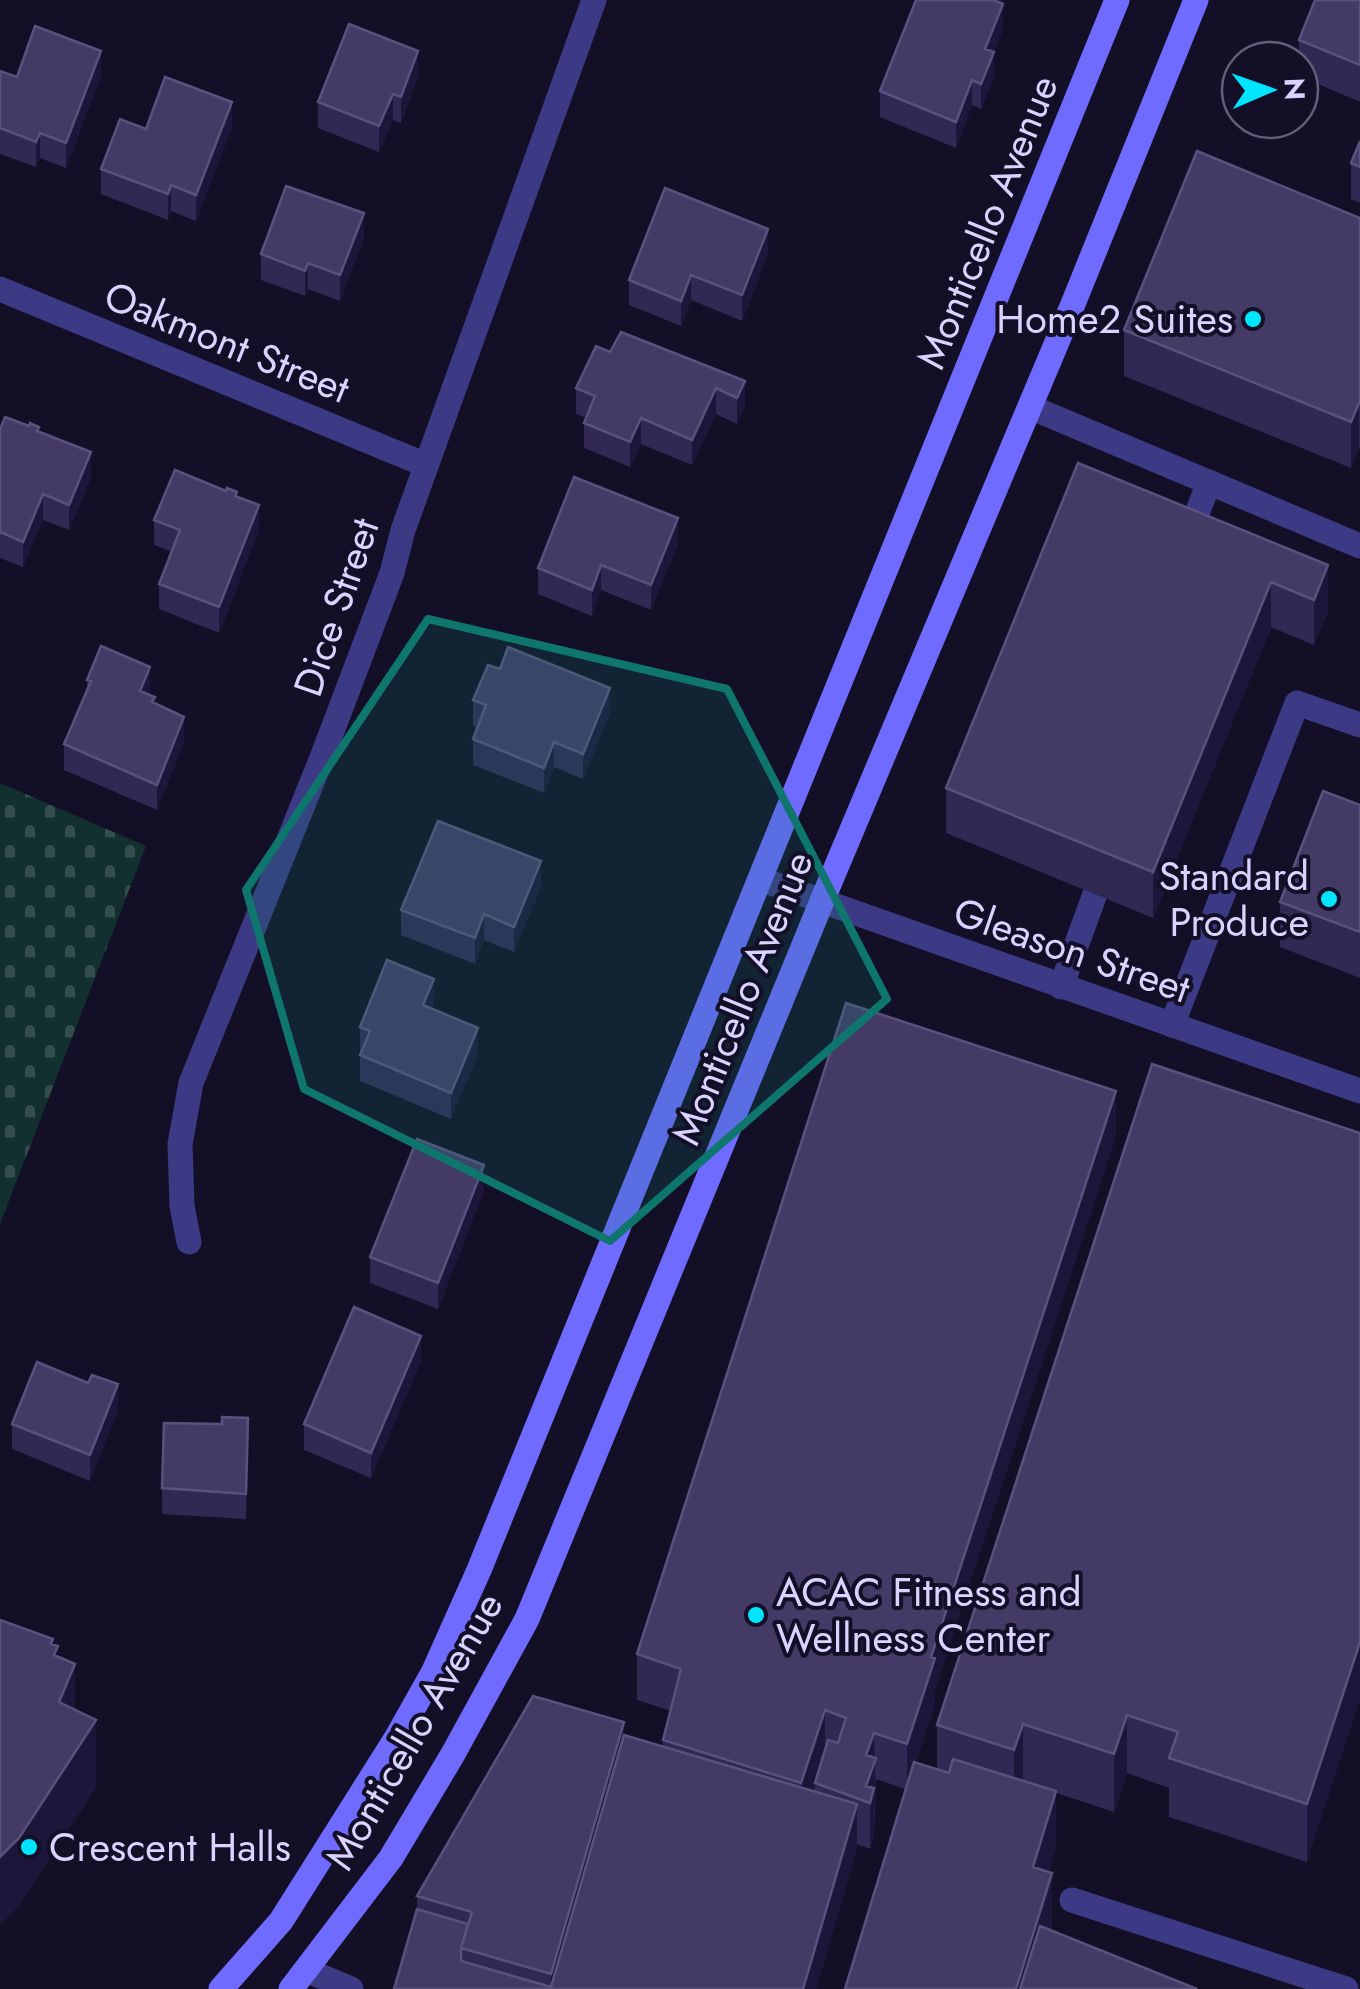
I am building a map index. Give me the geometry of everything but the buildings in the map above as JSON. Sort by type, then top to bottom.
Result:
[{"type":"main road","name":"Monticello Avenue","points":[[221,1989],[280,1921],[434,1673],[1117,0]]},
{"type":"main road","name":"Monticello Avenue","points":[[298,1980],[390,1858],[527,1619],[1196,0]]},
{"type":"street","name":"Dice Street","points":[[189,1242],[182,1206],[180,1144],[191,1083],[392,574],[403,530],[594,0]]},
{"type":"street","name":"Oakmont Street","points":[[0,288],[426,465]]},
{"type":"street","points":[[1030,407],[1360,546]]},
{"type":"street","points":[[1183,551],[1208,482]]},
{"type":"street","points":[[1172,1025],[1297,703],[1360,725]]},
{"type":"street","name":"Gleason Street","points":[[760,879],[1360,1091]]},
{"type":"street","points":[[1061,987],[1095,894]]},
{"type":"street","points":[[1072,1900],[1346,1989]]},
{"type":"street","points":[[298,1980],[351,1989]]},
{"type":"highlighted area","points":[[428,619],[727,689],[887,999],[610,1241],[304,1089],[246,890]]},
{"type":"green space","points":[[0,783],[146,846],[0,1224]]},
{"type":"place","name":"Home2 Suites","points":[[1253,319]]},
{"type":"place","name":"Standard Produce","points":[[1329,899]]},
{"type":"place","name":"ACAC Fitness and Wellness Center","points":[[756,1615]]},
{"type":"place","name":"Crescent Halls","points":[[29,1847]]}]
